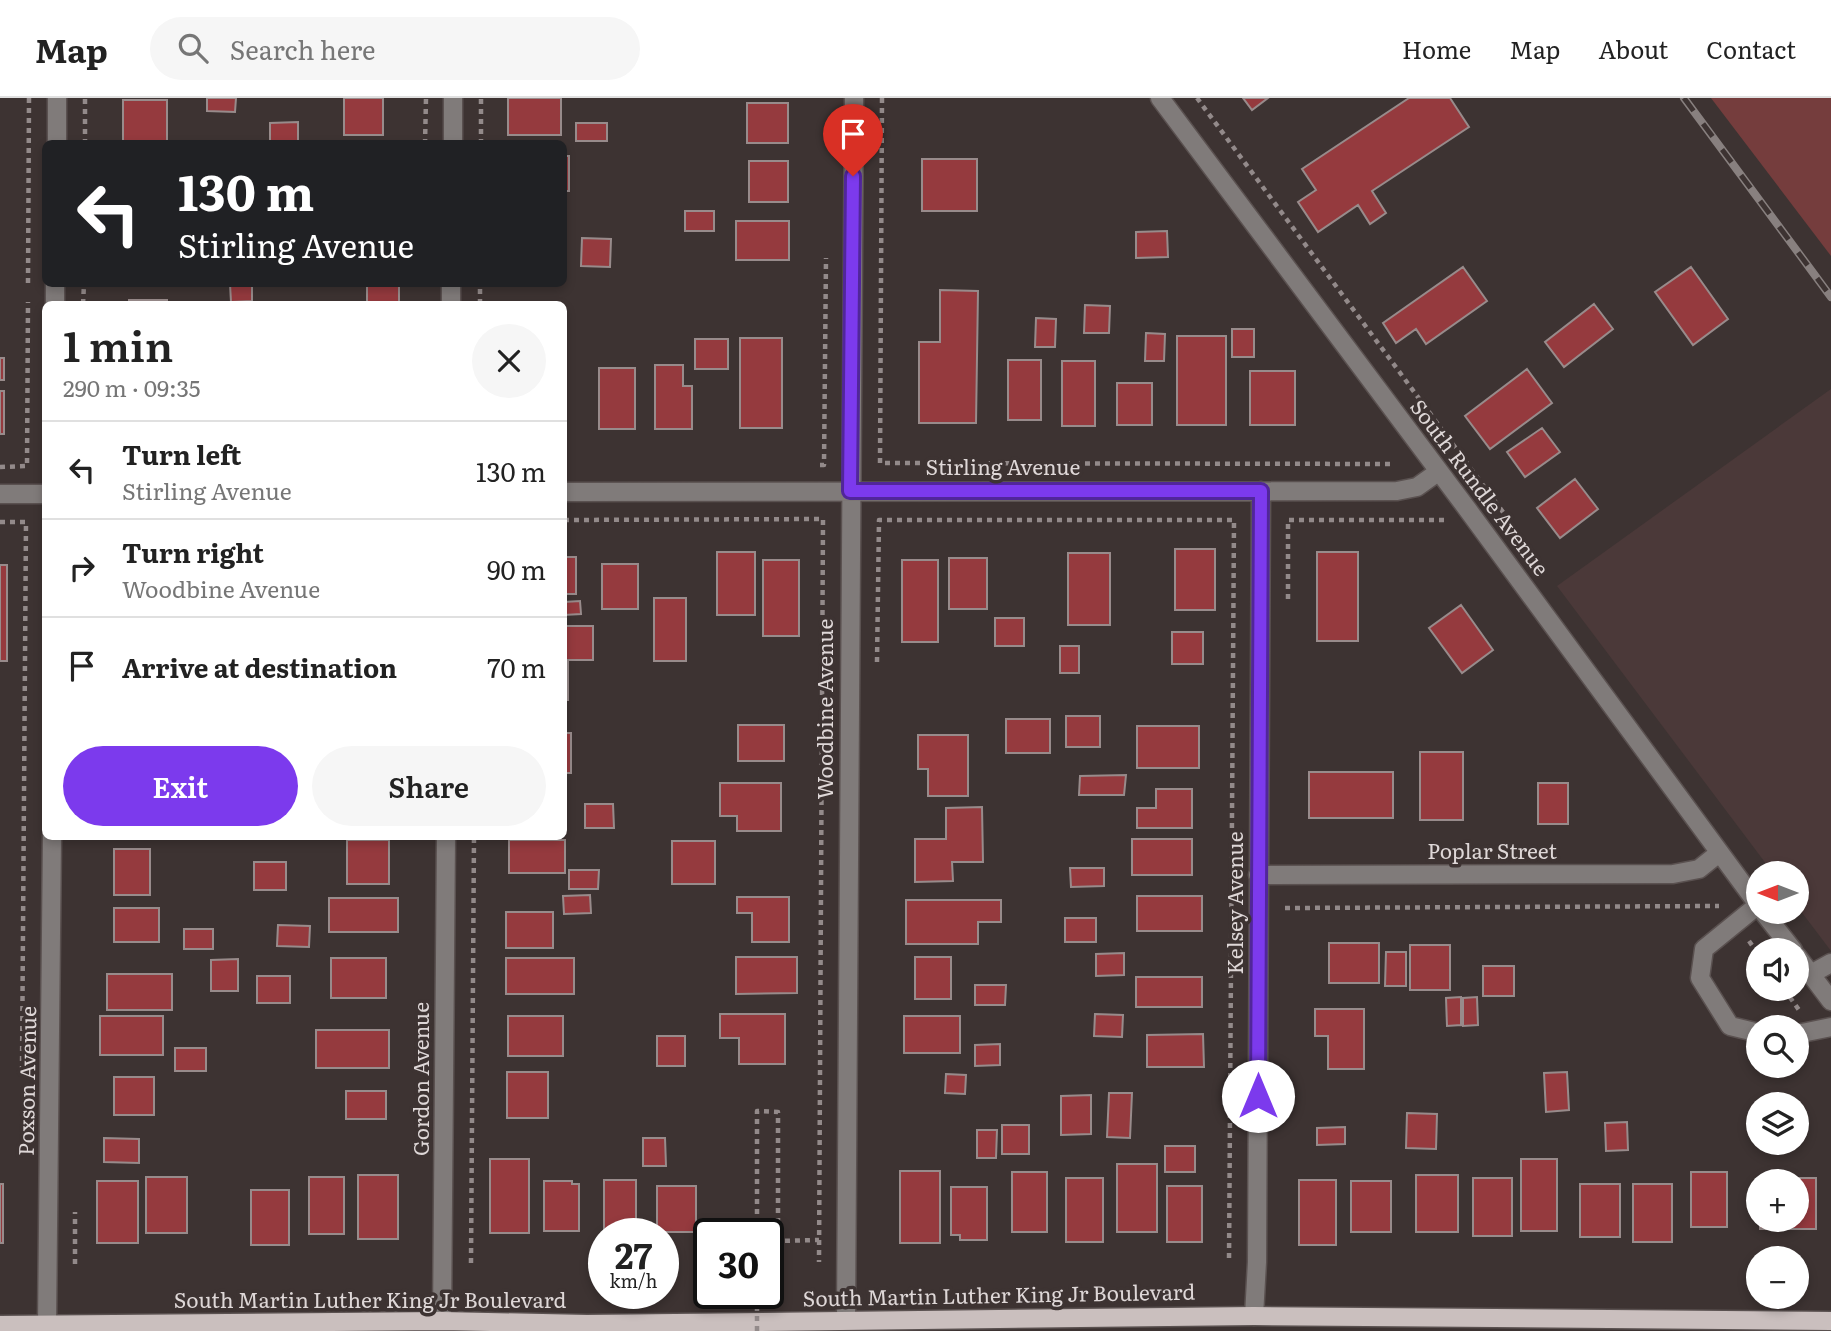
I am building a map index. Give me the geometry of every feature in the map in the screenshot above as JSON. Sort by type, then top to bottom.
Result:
[{"type":"main road","name":"South Martin Luther King Jr Boulevard","points":[[0,1325],[444,1326],[1254,1316],[1831,1321]]},
{"type":"main road","points":[[1126,1317],[1139,1331]]},
{"type":"main road","points":[[941,1331],[980,1318]]},
{"type":"main road","points":[[1625,1331],[1660,1319]]},
{"type":"street","points":[[57,98],[57,140]]},
{"type":"street","points":[[453,98],[453,140]]},
{"type":"street","name":"Woodbine Avenue","points":[[846,1319],[854,98]]},
{"type":"street","name":"South Rundle Avenue","points":[[1160,98],[1746,889]]},
{"type":"street","name":"Stirling Avenue","points":[[567,492],[1398,491],[1417,487],[1438,472]]},
{"type":"street","name":"Kelsey Avenue","points":[[1254,1316],[1257,1248],[1261,491]]},
{"type":"street","points":[[0,494],[42,494]]},
{"type":"street","name":"Poxson Avenue","points":[[47,1325],[52,840]]},
{"type":"street","name":"Gordon Avenue","points":[[444,1326],[446,840]]},
{"type":"street","name":"Poplar Street","points":[[1258,875],[1673,874],[1699,869],[1719,853]]},
{"type":"street","points":[[1746,915],[1704,949],[1700,978],[1730,1026],[1746,1030]]},
{"type":"street","points":[[1772,924],[1784,938]]},
{"type":"street","points":[[1811,974],[1831,963]]},
{"type":"street","points":[[1809,971],[1831,1001]]},
{"type":"street","points":[[1809,1032],[1831,1027]]},
{"type":"path","points":[[0,467],[27,467],[29,98]]},
{"type":"path","points":[[85,98],[85,140]]},
{"type":"path","points":[[425,140],[426,98]]},
{"type":"path","points":[[481,98],[481,140]]},
{"type":"path","points":[[882,98],[880,463],[1394,464]]},
{"type":"path","points":[[1196,98],[1516,530]]},
{"type":"path","points":[[810,465],[824,465],[826,248]]},
{"type":"path","points":[[567,520],[823,519],[819,1262]]},
{"type":"path","points":[[877,674],[879,520],[1234,520],[1229,1262]]},
{"type":"path","points":[[1288,602],[1288,520],[1450,520]]},
{"type":"path","points":[[0,522],[26,522],[22,1072]]},
{"type":"path","points":[[471,1263],[474,840]]},
{"type":"path","points":[[1285,921],[1285,907],[1723,906],[1747,938]]},
{"type":"path","points":[[757,1218],[757,1111],[778,1112],[778,1218]]},
{"type":"path","points":[[784,1241],[819,1240]]},
{"type":"path","points":[[757,1309],[757,1331]]},
{"type":"shaded area","points":[[1711,98],[1831,98],[1831,256]]},
{"type":"shaded area","points":[[1831,389],[1831,951],[1810,923],[1810,861],[1764,861],[1557,586]]},
{"type":"building","points":[[207,98],[236,98],[235,112],[207,111]]},
{"type":"building","points":[[344,98],[383,98],[383,135],[344,135]]},
{"type":"building","points":[[508,98],[561,98],[561,135],[508,135]]},
{"type":"building","points":[[1243,98],[1268,98],[1252,110]]},
{"type":"building","points":[[1409,98],[1450,98],[1469,127],[1372,191],[1386,213],[1370,224],[1358,205],[1318,232],[1298,202],[1316,190],[1302,169]]},
{"type":"building","points":[[123,100],[167,100],[167,140],[123,140]]},
{"type":"building","points":[[747,103],[788,103],[788,143],[747,143]]},
{"type":"building","points":[[298,122],[298,140],[270,140],[270,123]]},
{"type":"building","points":[[576,123],[607,123],[607,141],[576,141]]},
{"type":"building","points":[[567,156],[569,156],[567,191]]},
{"type":"building","points":[[922,159],[977,159],[977,211],[922,211]]},
{"type":"building","points":[[749,161],[788,161],[788,202],[749,202]]},
{"type":"building","points":[[685,211],[714,211],[714,231],[685,231]]},
{"type":"building","points":[[736,221],[789,221],[789,260],[736,260]]},
{"type":"building","points":[[1167,231],[1168,257],[1136,258],[1136,232]]},
{"type":"building","points":[[582,238],[611,239],[610,267],[581,266]]},
{"type":"building","points":[[1463,267],[1487,301],[1426,344],[1416,329],[1396,343],[1383,323]]},
{"type":"building","points":[[1691,267],[1728,319],[1693,345],[1655,292]]},
{"type":"building","points":[[230,287],[252,287],[252,301],[231,301]]},
{"type":"building","points":[[367,287],[399,287],[399,301],[367,301]]},
{"type":"building","points":[[940,290],[978,291],[976,423],[919,423],[919,342],[940,342]]},
{"type":"building","points":[[129,300],[167,300],[167,301]]},
{"type":"building","points":[[1594,304],[1613,329],[1564,367],[1545,342]]},
{"type":"building","points":[[1085,305],[1110,306],[1109,333],[1084,333]]},
{"type":"building","points":[[1036,318],[1056,319],[1055,347],[1035,347]]},
{"type":"building","points":[[1232,329],[1254,329],[1254,357],[1232,357]]},
{"type":"building","points":[[1146,333],[1165,334],[1164,361],[1145,361]]},
{"type":"building","points":[[1177,336],[1226,336],[1226,425],[1177,425]]},
{"type":"building","points":[[740,338],[782,338],[782,428],[740,428]]},
{"type":"building","points":[[695,339],[728,339],[728,369],[695,369]]},
{"type":"building","points":[[0,358],[4,358],[4,380],[0,380]]},
{"type":"building","points":[[1008,360],[1041,360],[1041,420],[1008,420]]},
{"type":"building","points":[[1062,361],[1095,361],[1095,426],[1062,426]]},
{"type":"building","points":[[655,365],[683,365],[683,386],[692,386],[692,429],[655,429]]},
{"type":"building","points":[[599,368],[635,368],[635,429],[599,429]]},
{"type":"building","points":[[1527,369],[1552,403],[1490,449],[1465,416]]},
{"type":"building","points":[[1250,371],[1295,371],[1295,425],[1250,425]]},
{"type":"building","points":[[1117,383],[1152,383],[1152,425],[1117,425]]},
{"type":"building","points":[[0,391],[4,391],[4,434],[0,434]]},
{"type":"building","points":[[1542,428],[1560,452],[1525,477],[1507,452]]},
{"type":"building","points":[[1575,479],[1598,509],[1560,538],[1537,508]]},
{"type":"building","points":[[1175,549],[1215,549],[1215,610],[1175,610]]},
{"type":"building","points":[[717,552],[755,552],[755,615],[717,615]]},
{"type":"building","points":[[1317,552],[1358,552],[1358,641],[1317,641]]},
{"type":"building","points":[[1068,553],[1110,553],[1110,625],[1068,625]]},
{"type":"building","points":[[567,557],[576,557],[576,594],[567,594]]},
{"type":"building","points":[[949,558],[987,558],[987,609],[949,609]]},
{"type":"building","points":[[763,560],[799,560],[799,636],[763,636]]},
{"type":"building","points":[[902,560],[938,560],[938,642],[902,642]]},
{"type":"building","points":[[602,564],[638,564],[638,609],[602,609]]},
{"type":"building","points":[[0,565],[7,565],[7,661],[0,661]]},
{"type":"building","points":[[654,598],[686,598],[686,661],[654,661]]},
{"type":"building","points":[[580,601],[581,614],[567,615],[567,602]]},
{"type":"building","points":[[1461,605],[1493,650],[1462,673],[1429,628]]},
{"type":"building","points":[[995,618],[1024,618],[1024,646],[995,646]]},
{"type":"building","points":[[567,626],[593,626],[593,660],[567,660]]},
{"type":"building","points":[[1172,632],[1203,632],[1203,664],[1172,664]]},
{"type":"building","points":[[1060,646],[1079,646],[1079,673],[1060,673]]},
{"type":"building","points":[[567,661],[568,661],[567,700]]},
{"type":"building","points":[[1066,716],[1100,716],[1100,747],[1066,747]]},
{"type":"building","points":[[1006,719],[1050,719],[1050,753],[1006,753]]},
{"type":"building","points":[[738,725],[784,725],[784,761],[738,761]]},
{"type":"building","points":[[1137,726],[1199,726],[1199,768],[1137,768]]},
{"type":"building","points":[[567,733],[571,733],[571,773],[567,773]]},
{"type":"building","points":[[918,735],[968,735],[968,796],[928,796],[928,769],[918,769]]},
{"type":"building","points":[[1420,752],[1463,752],[1463,820],[1420,820]]},
{"type":"building","points":[[1309,772],[1393,772],[1393,818],[1309,818]]},
{"type":"building","points":[[1126,775],[1124,795],[1079,795],[1080,776]]},
{"type":"building","points":[[720,783],[781,783],[781,831],[737,831],[737,816],[720,816]]},
{"type":"building","points":[[1538,783],[1568,783],[1568,824],[1538,824]]},
{"type":"building","points":[[1156,789],[1192,789],[1192,828],[1137,828],[1137,808],[1156,808]]},
{"type":"building","points":[[585,804],[613,804],[614,828],[585,828]]},
{"type":"building","points":[[982,807],[983,862],[952,862],[953,881],[915,882],[915,839],[946,839],[946,808]]},
{"type":"building","points":[[1132,839],[1192,839],[1192,875],[1132,875]]},
{"type":"building","points":[[347,840],[389,840],[389,884],[347,884]]},
{"type":"building","points":[[509,840],[565,840],[565,873],[509,873]]},
{"type":"building","points":[[672,841],[715,841],[715,884],[672,884]]},
{"type":"building","points":[[114,849],[150,849],[150,895],[114,895]]},
{"type":"building","points":[[254,862],[286,862],[286,890],[254,890]]},
{"type":"building","points":[[1070,868],[1104,868],[1104,886],[1071,887]]},
{"type":"building","points":[[569,870],[599,870],[598,889],[569,889]]},
{"type":"building","points":[[590,895],[591,913],[564,914],[563,896]]},
{"type":"building","points":[[1137,896],[1202,896],[1202,931],[1137,931]]},
{"type":"building","points":[[737,897],[789,897],[789,942],[752,942],[752,913],[737,913]]},
{"type":"building","points":[[329,898],[398,898],[398,932],[329,932]]},
{"type":"building","points":[[906,900],[1001,900],[1001,922],[978,922],[978,944],[906,944]]},
{"type":"building","points":[[114,908],[159,908],[159,942],[114,942]]},
{"type":"building","points":[[506,912],[553,912],[553,948],[506,948]]},
{"type":"building","points":[[1065,918],[1096,918],[1096,942],[1065,942]]},
{"type":"building","points":[[278,925],[310,926],[309,947],[277,946]]},
{"type":"building","points":[[184,929],[213,929],[213,949],[184,949]]},
{"type":"building","points":[[1329,943],[1379,943],[1379,983],[1329,983]]},
{"type":"building","points":[[1410,945],[1450,945],[1450,990],[1410,990]]},
{"type":"building","points":[[1386,952],[1406,952],[1406,986],[1385,986]]},
{"type":"building","points":[[1124,953],[1124,975],[1096,976],[1096,954]]},
{"type":"building","points":[[736,957],[797,957],[797,993],[736,994]]},
{"type":"building","points":[[915,957],[951,957],[951,999],[915,999]]},
{"type":"building","points":[[331,958],[386,958],[386,998],[331,998]]},
{"type":"building","points":[[506,958],[574,958],[574,994],[506,994]]},
{"type":"building","points":[[238,959],[238,991],[211,991],[211,960]]},
{"type":"building","points":[[1483,966],[1514,966],[1514,996],[1483,996]]},
{"type":"building","points":[[107,974],[172,974],[172,1010],[107,1010]]},
{"type":"building","points":[[257,976],[290,976],[290,1003],[257,1003]]},
{"type":"building","points":[[1136,977],[1202,977],[1202,1007],[1136,1007]]},
{"type":"building","points":[[975,985],[1006,985],[1005,1005],[975,1005]]},
{"type":"building","points":[[1461,997],[1461,1025],[1447,1026],[1446,998]]},
{"type":"building","points":[[1477,997],[1478,1025],[1463,1026],[1463,998]]},
{"type":"building","points":[[1315,1009],[1364,1009],[1364,1069],[1328,1069],[1328,1036],[1315,1036]]},
{"type":"building","points":[[720,1014],[785,1014],[785,1064],[739,1064],[739,1038],[720,1038]]},
{"type":"building","points":[[1095,1014],[1123,1015],[1122,1037],[1094,1036]]},
{"type":"building","points":[[100,1016],[163,1016],[163,1055],[100,1055]]},
{"type":"building","points":[[508,1016],[563,1016],[563,1056],[508,1056]]},
{"type":"building","points":[[904,1016],[960,1016],[960,1053],[904,1053]]},
{"type":"building","points":[[316,1030],[389,1030],[389,1068],[316,1068]]},
{"type":"building","points":[[1203,1034],[1204,1067],[1147,1067],[1147,1035]]},
{"type":"building","points":[[657,1036],[685,1036],[685,1066],[657,1066]]},
{"type":"building","points":[[1000,1044],[1000,1065],[975,1066],[975,1045]]},
{"type":"building","points":[[175,1048],[206,1048],[206,1071],[175,1071]]},
{"type":"building","points":[[507,1072],[548,1072],[548,1118],[507,1118]]},
{"type":"building","points":[[1567,1072],[1569,1110],[1546,1112],[1544,1073]]},
{"type":"building","points":[[946,1074],[966,1075],[965,1094],[945,1093]]},
{"type":"building","points":[[114,1077],[154,1077],[154,1115],[114,1115]]},
{"type":"building","points":[[346,1091],[386,1091],[386,1119],[346,1119]]},
{"type":"building","points":[[1109,1093],[1132,1093],[1130,1138],[1107,1137]]},
{"type":"building","points":[[1091,1095],[1091,1134],[1061,1135],[1061,1096]]},
{"type":"building","points":[[1407,1113],[1437,1114],[1436,1149],[1406,1148]]},
{"type":"building","points":[[1627,1122],[1628,1150],[1606,1151],[1605,1123]]},
{"type":"building","points":[[1002,1125],[1029,1125],[1029,1154],[1002,1154]]},
{"type":"building","points":[[1345,1127],[1345,1144],[1317,1145],[1317,1128]]},
{"type":"building","points":[[977,1130],[997,1130],[996,1158],[977,1158]]},
{"type":"building","points":[[104,1138],[139,1139],[139,1163],[104,1162]]},
{"type":"building","points":[[643,1138],[665,1138],[666,1166],[643,1166]]},
{"type":"building","points":[[1165,1146],[1195,1146],[1195,1172],[1165,1172]]},
{"type":"building","points":[[490,1159],[529,1159],[529,1233],[490,1233]]},
{"type":"building","points":[[1521,1159],[1557,1159],[1557,1231],[1521,1231]]},
{"type":"building","points":[[1117,1164],[1157,1164],[1157,1232],[1117,1232]]},
{"type":"building","points":[[900,1171],[940,1171],[940,1243],[900,1243]]},
{"type":"building","points":[[1012,1172],[1047,1172],[1047,1232],[1012,1232]]},
{"type":"building","points":[[1691,1172],[1727,1172],[1727,1227],[1691,1227]]},
{"type":"building","points":[[358,1175],[398,1175],[398,1239],[358,1239]]},
{"type":"building","points":[[1416,1175],[1458,1175],[1458,1232],[1416,1232]]},
{"type":"building","points":[[146,1177],[187,1177],[187,1233],[146,1233]]},
{"type":"building","points":[[309,1177],[344,1177],[344,1234],[309,1234]]},
{"type":"building","points":[[1066,1178],[1103,1178],[1103,1242],[1066,1242]]},
{"type":"building","points":[[1473,1178],[1512,1178],[1512,1236],[1473,1236]]},
{"type":"building","points":[[1809,1178],[1816,1178],[1816,1229],[1809,1229]]},
{"type":"building","points":[[604,1180],[636,1180],[636,1218],[604,1218]]},
{"type":"building","points":[[1299,1180],[1336,1180],[1336,1245],[1299,1245]]},
{"type":"building","points":[[97,1181],[138,1181],[138,1243],[97,1243]]},
{"type":"building","points":[[544,1181],[572,1181],[572,1184],[579,1184],[579,1231],[544,1231]]},
{"type":"building","points":[[1351,1181],[1391,1181],[1391,1232],[1351,1232]]},
{"type":"building","points":[[0,1184],[3,1184],[3,1243],[0,1243]]},
{"type":"building","points":[[1580,1184],[1620,1184],[1620,1237],[1580,1237]]},
{"type":"building","points":[[1633,1184],[1672,1184],[1672,1242],[1633,1242]]},
{"type":"building","points":[[657,1186],[696,1186],[693,1232],[679,1232],[679,1218],[657,1218]]},
{"type":"building","points":[[1167,1186],[1202,1186],[1202,1242],[1167,1242]]},
{"type":"building","points":[[951,1187],[987,1187],[987,1240],[960,1240],[960,1235],[951,1235]]},
{"type":"building","points":[[251,1190],[289,1190],[289,1245],[251,1245]]},
{"type":"railway","points":[[1684,98],[1831,297]]},
{"type":"route","points":[[853,176],[850,491],[1261,491],[1258,1096]]}]
